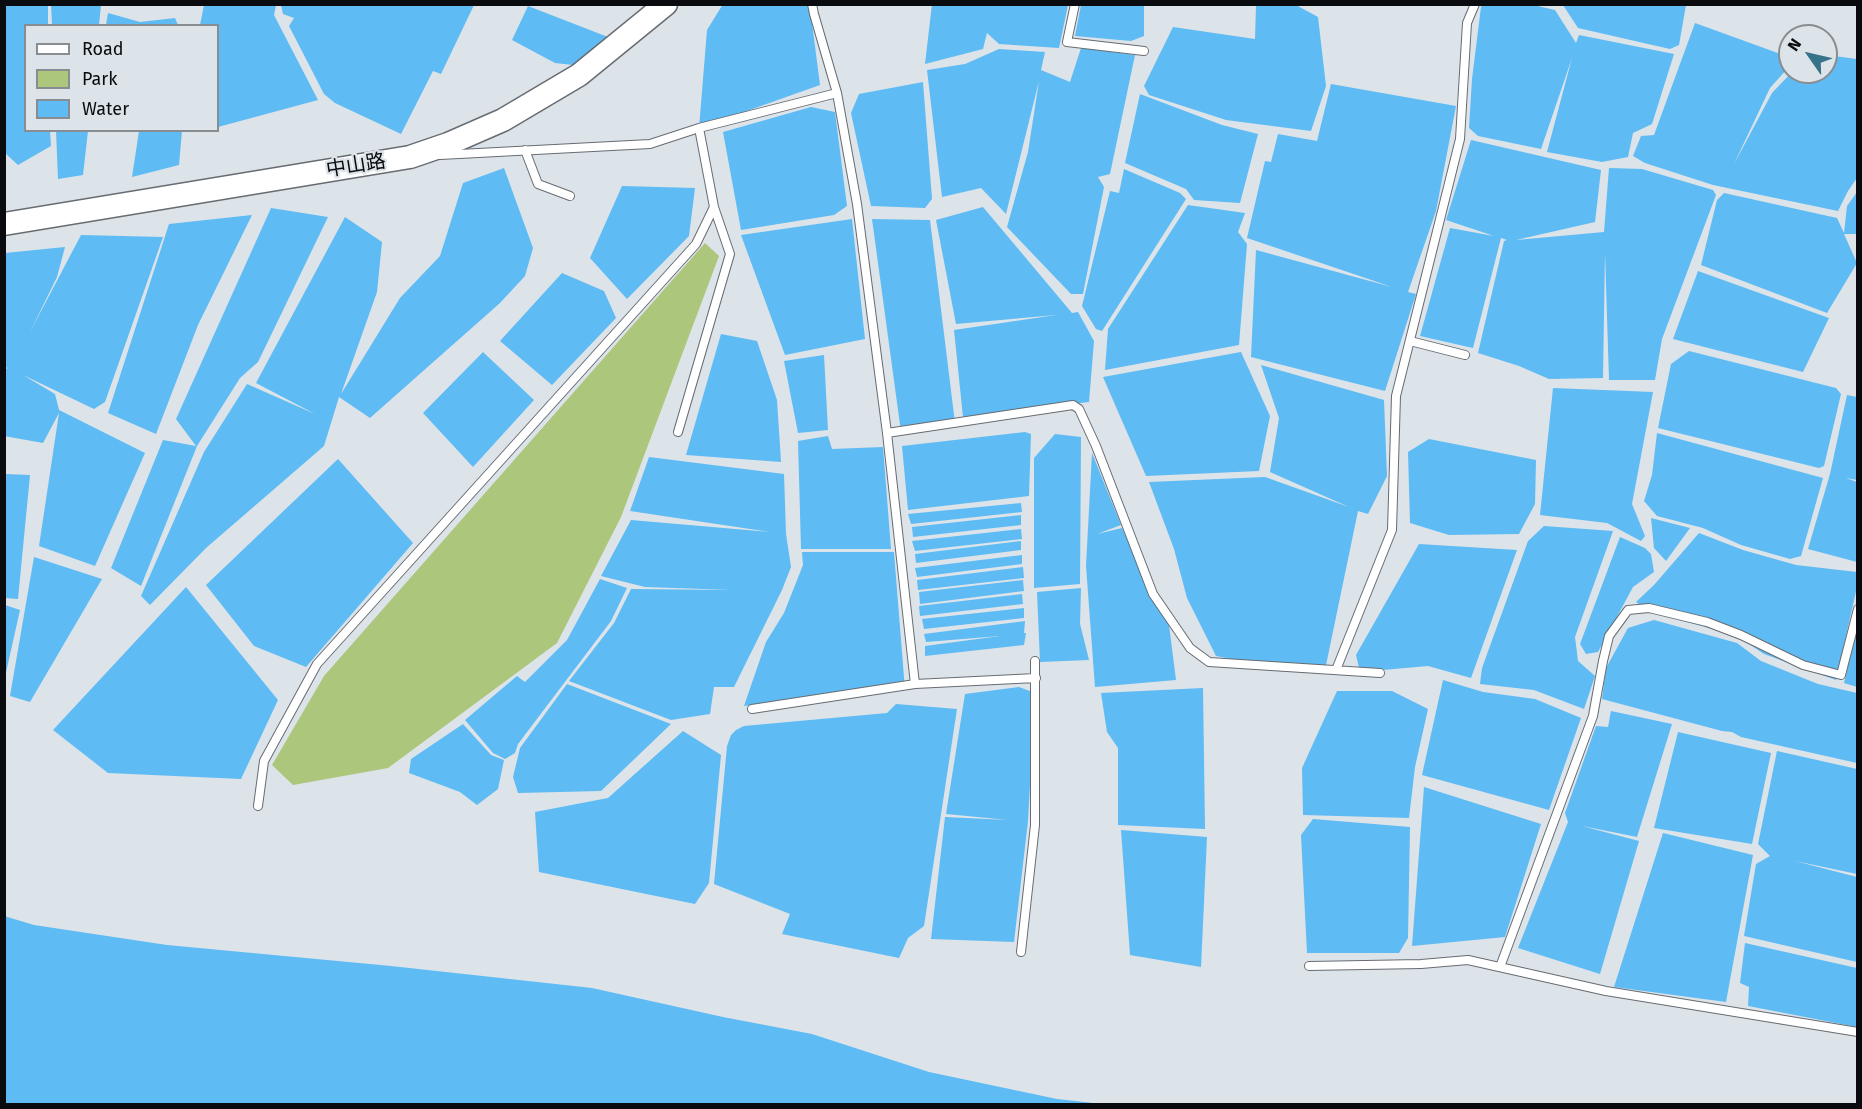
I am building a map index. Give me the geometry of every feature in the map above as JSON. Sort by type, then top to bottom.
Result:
[{"type":"street","name":"中山路","points":[[4,224],[410,157],[448,144],[503,120],[579,75],[648,12],[666,4]]},
{"type":"lane","points":[[812,4],[837,93],[857,204],[887,433],[915,684]]},
{"type":"lane","points":[[1075,4],[1067,42],[1144,51]]},
{"type":"lane","points":[[1336,670],[1392,530],[1396,396],[1461,139],[1467,23],[1474,4]]},
{"type":"lane","points":[[410,157],[650,144],[699,128],[837,93]]},
{"type":"lane","points":[[678,432],[730,254],[714,207],[699,128]]},
{"type":"lane","points":[[525,150],[538,184],[570,196]]},
{"type":"lane","points":[[258,806],[264,761],[317,664],[696,244],[714,207]]},
{"type":"lane","points":[[1410,341],[1465,355]]},
{"type":"lane","points":[[887,433],[1072,405],[1079,409],[1096,446],[1153,594],[1190,648],[1209,662],[1380,673]]},
{"type":"lane","points":[[1500,967],[1593,717],[1609,636],[1628,610],[1649,608],[1707,622],[1741,635],[1803,665],[1841,675],[1857,609]]},
{"type":"lane","points":[[1021,951],[1035,825],[1035,661]]},
{"type":"lane","points":[[752,709],[915,684],[1036,678]]},
{"type":"lane","points":[[1309,966],[1421,964],[1467,960],[1606,991],[1857,1032]]},
{"type":"green space","points":[[705,243],[719,256],[621,517],[557,643],[388,768],[293,785],[272,765],[324,676]]},
{"type":"water","points":[[5,4],[48,5],[48,24],[24,24],[24,132],[50,132],[51,146],[18,165],[5,153]]},
{"type":"water","points":[[281,4],[474,5],[441,74],[433,71],[401,134],[335,103],[324,94],[289,26],[294,18],[283,14]]},
{"type":"water","points":[[723,4],[811,5],[820,85],[699,128],[707,30]]},
{"type":"water","points":[[932,4],[1068,5],[1059,48],[999,44],[987,33],[983,49],[925,64]]},
{"type":"water","points":[[51,5],[101,5],[99,24],[52,24]]},
{"type":"water","points":[[204,5],[276,5],[274,15],[318,100],[219,127],[219,24],[200,24]]},
{"type":"water","points":[[1081,5],[1144,5],[1144,36],[1131,41],[1075,36]]},
{"type":"water","points":[[1296,5],[1318,17],[1326,86],[1311,131],[1226,120],[1149,95],[1144,86],[1173,27],[1255,39],[1256,6]]},
{"type":"water","points":[[1483,5],[1533,5],[1555,10],[1576,43],[1579,35],[1674,54],[1652,124],[1633,133],[1628,157],[1602,162],[1547,152],[1572,58],[1541,149],[1478,136],[1469,128],[1472,79]]},
{"type":"water","points":[[1563,5],[1686,5],[1679,45],[1670,49],[1578,28]]},
{"type":"water","points":[[528,6],[608,37],[573,65],[555,63],[512,40]]},
{"type":"water","points":[[108,13],[140,22],[175,18],[178,24],[106,24]]},
{"type":"water","points":[[1695,23],[1778,53],[1778,79],[1770,88],[1734,164],[1772,93],[1781,84],[1838,84],[1838,57],[1857,59],[1857,178],[1838,211],[1713,185],[1645,163],[1633,156],[1641,136],[1654,135]]},
{"type":"water","points":[[1081,48],[1135,55],[1110,174],[1098,177],[1104,187],[1083,294],[1071,294],[1007,227],[1028,152],[1039,81],[1006,214],[981,188],[942,197],[927,70],[965,64],[999,49],[1045,52],[1041,70],[1070,82]]},
{"type":"water","points":[[923,82],[932,199],[925,208],[871,206],[851,113],[859,94]]},
{"type":"water","points":[[1331,84],[1456,106],[1436,211],[1408,292],[1416,294],[1385,391],[1251,357],[1256,250],[1392,287],[1247,238],[1265,161],[1271,162],[1278,134],[1317,141]]},
{"type":"water","points":[[1140,94],[1222,125],[1258,134],[1240,203],[1194,200],[1186,189],[1125,163]]},
{"type":"water","points":[[811,107],[835,112],[847,206],[834,215],[741,230],[723,132]]},
{"type":"water","points":[[56,132],[88,132],[83,175],[58,179]]},
{"type":"water","points":[[139,132],[182,132],[179,165],[132,177]]},
{"type":"water","points":[[1471,140],[1601,170],[1595,222],[1516,240],[1604,232],[1609,168],[1642,169],[1713,190],[1716,195],[1662,339],[1655,380],[1609,380],[1605,252],[1603,378],[1549,379],[1519,366],[1478,353],[1504,241],[1507,240],[1501,238],[1473,348],[1420,336],[1450,228],[1494,236],[1446,220]]},
{"type":"water","points":[[504,168],[533,248],[525,276],[500,303],[370,418],[339,397],[324,446],[206,548],[150,605],[141,596],[204,452],[247,384],[315,414],[256,383],[345,217],[382,242],[377,292],[341,394],[400,298],[440,256],[463,183]]},
{"type":"water","points":[[1124,169],[1180,193],[1186,199],[1102,331],[1096,329],[1082,306],[1110,191],[1119,193]]},
{"type":"water","points":[[622,186],[695,188],[689,236],[627,299],[590,258]]},
{"type":"water","points":[[1857,192],[1857,234],[1844,234],[1857,263],[1827,313],[1701,265],[1717,200],[1724,193],[1837,218],[1844,233],[1847,206]]},
{"type":"water","points":[[1188,205],[1245,213],[1238,232],[1247,244],[1239,345],[1105,370],[1108,329]]},
{"type":"water","points":[[983,207],[1072,313],[1078,312],[1094,341],[1089,402],[963,417],[954,330],[1056,315],[956,324],[936,220]]},
{"type":"water","points":[[271,208],[328,217],[258,362],[240,378],[197,446],[141,586],[111,568],[163,440],[196,446],[176,419]]},
{"type":"water","points":[[252,215],[198,325],[156,434],[108,413],[169,224]]},
{"type":"water","points":[[852,219],[865,339],[785,355],[741,235]]},
{"type":"water","points":[[872,219],[930,220],[955,423],[901,432]]},
{"type":"water","points":[[81,235],[163,237],[105,402],[94,409],[23,375],[55,394],[59,410],[145,453],[95,566],[39,546],[59,413],[43,443],[4,436],[5,369],[8,368],[4,367],[5,253],[65,247],[57,277],[30,332]]},
{"type":"water","points":[[1698,271],[1829,318],[1803,372],[1673,339]]},
{"type":"water","points":[[562,273],[604,291],[616,318],[552,385],[500,341]]},
{"type":"water","points":[[721,334],[757,341],[777,400],[781,462],[686,455]]},
{"type":"water","points":[[1689,351],[1836,388],[1841,394],[1824,466],[1819,468],[1658,428],[1671,364]]},
{"type":"water","points":[[483,352],[534,400],[473,467],[423,413]]},
{"type":"water","points":[[1241,352],[1270,416],[1259,471],[1146,476],[1103,377]]},
{"type":"water","points":[[824,355],[828,430],[798,433],[784,361]]},
{"type":"water","points":[[1261,365],[1384,400],[1387,476],[1368,514],[1358,511],[1325,670],[1273,667],[1216,656],[1187,598],[1174,549],[1149,482],[1265,477],[1349,507],[1270,472],[1279,418]]},
{"type":"water","points":[[1553,388],[1653,392],[1632,504],[1645,536],[1641,541],[1607,523],[1540,515]]},
{"type":"water","points":[[1847,395],[1857,397],[1857,480],[1846,478],[1857,482],[1857,562],[1808,549],[1830,474]]},
{"type":"water","points":[[1025,432],[1031,434],[1029,496],[908,510],[902,446]]},
{"type":"water","points":[[1657,433],[1823,478],[1801,556],[1790,559],[1741,545],[1703,528],[1657,516],[1644,501],[1652,475]]},
{"type":"water","points":[[1055,434],[1081,437],[1080,584],[1034,588],[1034,458]]},
{"type":"water","points":[[828,436],[832,449],[883,447],[891,549],[801,549],[798,441]]},
{"type":"water","points":[[1429,439],[1536,460],[1535,504],[1519,534],[1449,535],[1410,523],[1408,452]]},
{"type":"water","points":[[1092,453],[1121,525],[1097,534],[1122,528],[1168,617],[1176,680],[1095,687],[1086,566]]},
{"type":"water","points":[[649,457],[784,474],[786,534],[791,567],[734,687],[714,687],[710,714],[671,720],[569,681],[614,623],[631,589],[733,590],[645,587],[601,576],[631,520],[770,532],[630,511]]},
{"type":"water","points":[[338,459],[413,543],[306,667],[254,646],[206,585]]},
{"type":"water","points":[[5,474],[30,475],[18,599],[5,598]]},
{"type":"water","points":[[1021,503],[1022,512],[911,524],[908,514]]},
{"type":"water","points":[[1021,515],[1021,525],[913,537],[912,527]]},
{"type":"water","points":[[1651,518],[1690,528],[1666,561],[1654,548]]},
{"type":"water","points":[[1544,526],[1613,531],[1575,637],[1578,661],[1595,676],[1584,709],[1534,690],[1480,684],[1482,668],[1528,541]]},
{"type":"water","points":[[1021,529],[1022,539],[915,551],[912,541]]},
{"type":"water","points":[[1699,533],[1743,550],[1796,565],[1857,572],[1857,587],[1836,680],[1764,654],[1743,640],[1651,612],[1636,602],[1654,585]]},
{"type":"water","points":[[1620,537],[1645,548],[1651,554],[1654,572],[1633,587],[1598,652],[1586,654],[1580,644]]},
{"type":"water","points":[[1021,541],[1021,550],[916,563],[915,554]]},
{"type":"water","points":[[1419,544],[1517,550],[1471,678],[1428,666],[1360,672],[1356,655]]},
{"type":"water","points":[[802,552],[894,552],[905,690],[744,706],[766,642],[784,613],[803,565]]},
{"type":"water","points":[[1022,555],[1022,564],[917,577],[915,568]]},
{"type":"water","points":[[34,557],[102,579],[30,702],[10,696]]},
{"type":"water","points":[[1023,567],[1024,578],[918,590],[917,580]]},
{"type":"water","points":[[600,579],[627,588],[611,621],[518,744],[515,753],[505,759],[493,753],[465,720],[517,676],[525,682],[567,640]]},
{"type":"water","points":[[1023,580],[1024,591],[920,604],[919,592]]},
{"type":"water","points":[[186,587],[278,700],[241,779],[108,773],[53,730]]},
{"type":"water","points":[[1081,588],[1080,624],[1089,660],[1040,662],[1037,592]]},
{"type":"water","points":[[1022,594],[1023,604],[920,616],[919,606]]},
{"type":"water","points":[[4,605],[20,610],[5,677]]},
{"type":"water","points":[[1024,608],[1024,618],[924,629],[922,619]]},
{"type":"water","points":[[1654,620],[1737,643],[1761,661],[1818,684],[1857,693],[1857,763],[1741,737],[1732,732],[1602,699],[1606,668],[1628,628]]},
{"type":"water","points":[[1025,621],[1024,645],[925,656],[925,646],[1000,636],[926,642],[924,634]]},
{"type":"water","points":[[1857,627],[1857,687],[1844,683]]},
{"type":"water","points":[[1443,680],[1483,692],[1535,699],[1581,718],[1549,810],[1422,775]]},
{"type":"water","points":[[567,684],[671,724],[601,791],[518,793],[513,777],[520,748]]},
{"type":"water","points":[[1019,687],[1035,693],[1028,821],[1014,942],[931,939],[945,817],[1008,820],[946,814],[965,694]]},
{"type":"water","points":[[1203,688],[1205,829],[1118,825],[1118,748],[1107,732],[1101,693]]},
{"type":"water","points":[[1337,691],[1392,691],[1428,709],[1415,767],[1409,818],[1303,815],[1302,768]]},
{"type":"water","points":[[896,704],[957,709],[924,926],[908,938],[899,958],[782,934],[790,914],[714,884],[727,746],[731,735],[744,726],[887,713]]},
{"type":"water","points":[[1611,711],[1672,724],[1637,837],[1582,826],[1639,841],[1600,974],[1518,948],[1568,822],[1565,813],[1596,726],[1608,727]]},
{"type":"water","points":[[463,724],[491,755],[504,760],[498,789],[477,805],[460,792],[409,773],[411,759]]},
{"type":"water","points":[[683,731],[721,755],[709,883],[695,904],[539,872],[535,812],[608,798]]},
{"type":"water","points":[[1678,732],[1771,753],[1752,844],[1654,828]]},
{"type":"water","points":[[1777,751],[1857,769],[1857,874],[1795,861],[1857,877],[1857,962],[1744,936],[1756,864],[1770,856],[1758,844]]},
{"type":"water","points":[[1424,787],[1541,824],[1505,937],[1412,946]]},
{"type":"water","points":[[1313,819],[1410,827],[1408,938],[1399,953],[1307,953],[1301,835]]},
{"type":"water","points":[[1121,830],[1207,837],[1201,967],[1130,955]]},
{"type":"water","points":[[1663,833],[1753,855],[1726,1002],[1614,987]]},
{"type":"water","points":[[4,916],[34,925],[167,945],[592,988],[812,1034],[929,1072],[1057,1099],[1102,1104],[5,1104]]},
{"type":"water","points":[[1745,943],[1857,968],[1857,1027],[1748,1006],[1749,987],[1740,983]]}]
